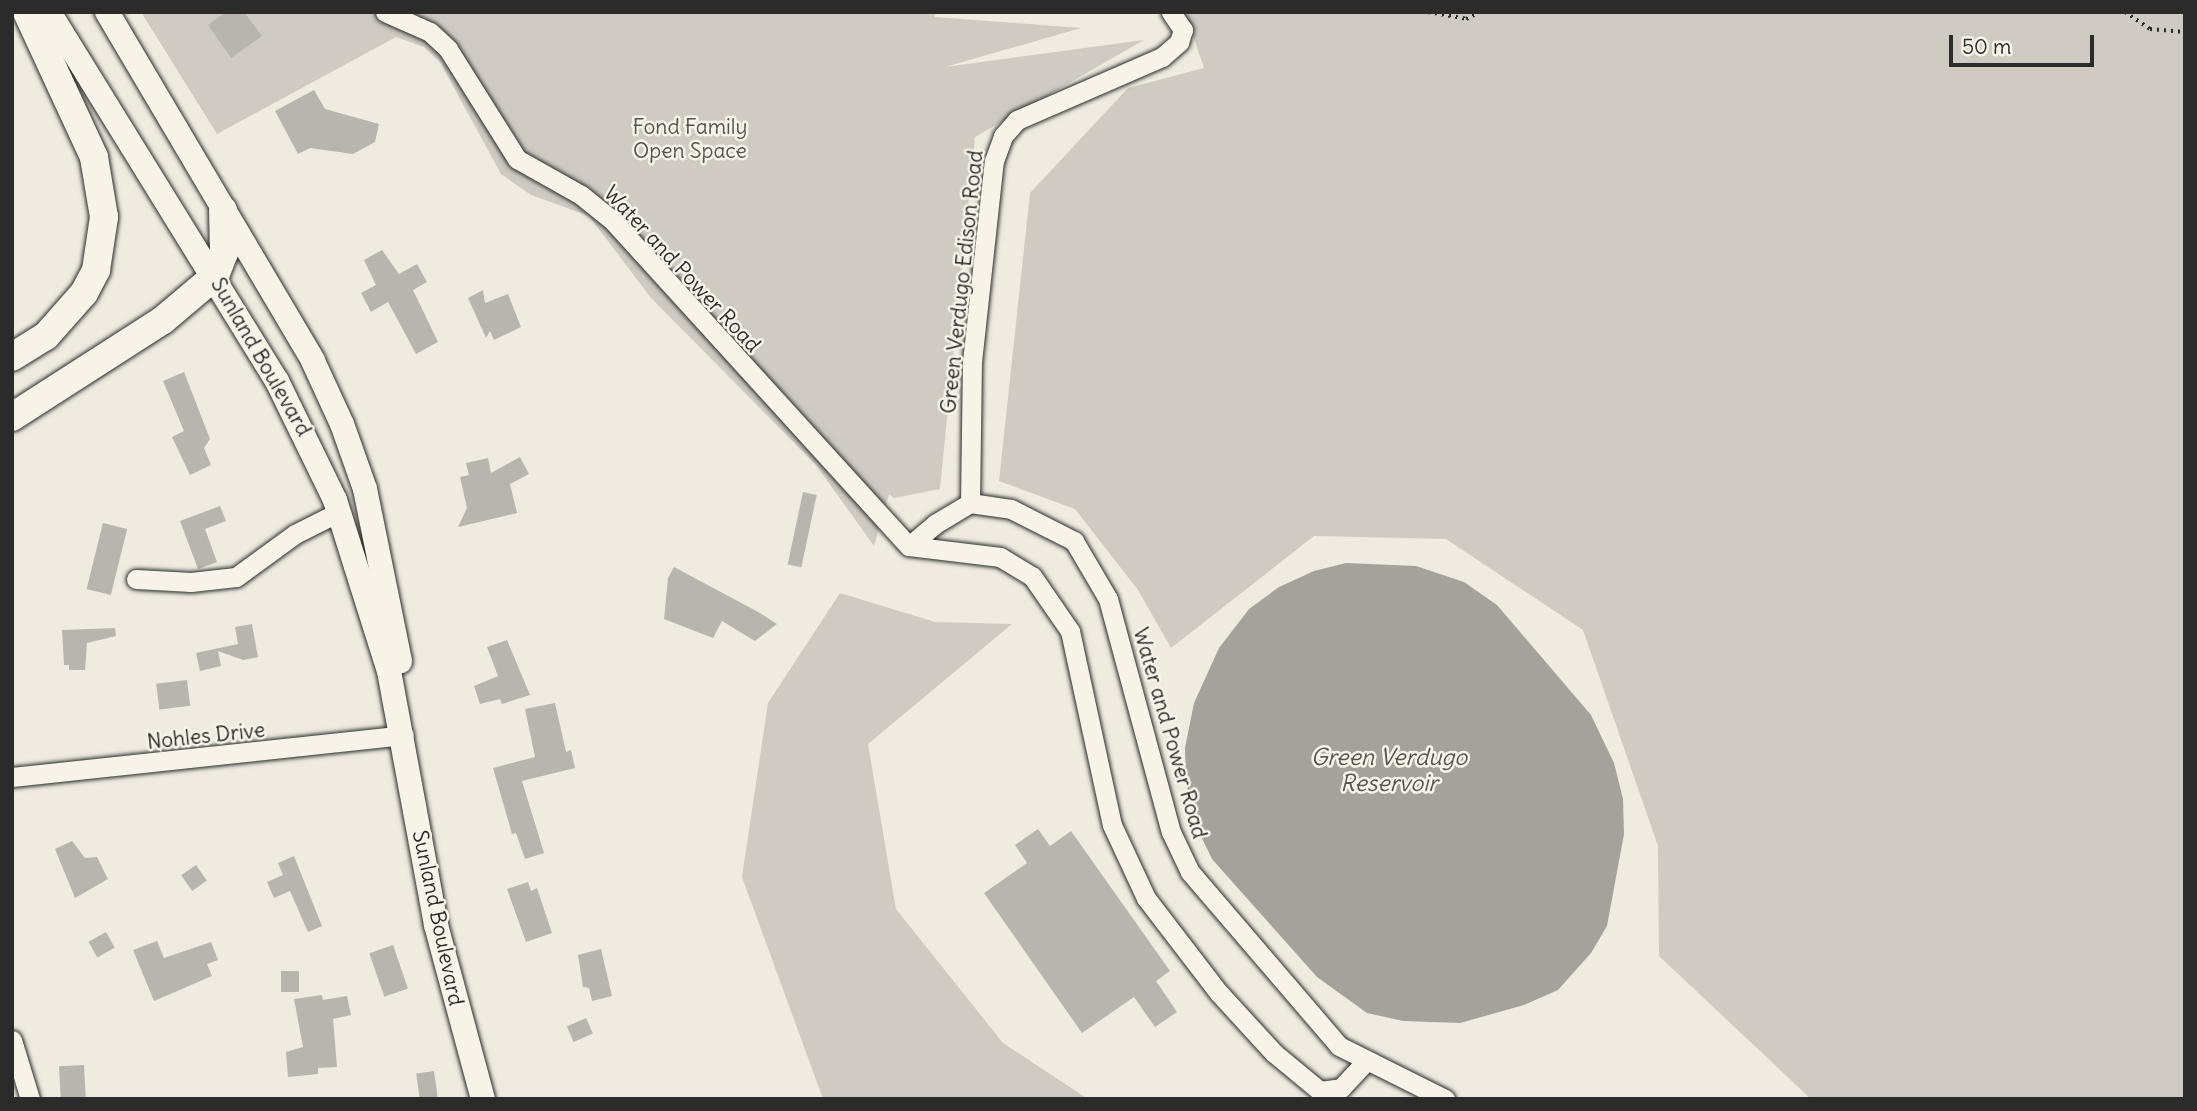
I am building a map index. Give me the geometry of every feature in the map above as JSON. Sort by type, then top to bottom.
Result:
[{"type":"highway","points":[[12,357],[46,336],[84,293],[96,270],[104,217],[94,156],[27,12]]},
{"type":"highway","points":[[12,417],[163,320],[215,276],[224,253],[223,210]]},
{"type":"main road","name":"Sunland Boulevard","points":[[49,12],[215,276],[309,439],[339,512],[365,588],[404,735],[436,925],[483,1099]]},
{"type":"main road","name":"Sunland Boulevard","points":[[107,12],[313,361],[365,489],[402,672],[404,735]]},
{"type":"street","name":"Water and Power Road","points":[[386,12],[430,32],[448,49],[517,159],[581,195],[611,219],[909,546]]},
{"type":"street","name":"Green Verdugo Edison Road","points":[[970,503],[972,362],[994,162],[1003,136],[1017,120],[1161,57],[1179,42],[1183,30],[1171,12]]},
{"type":"street","name":"Water and Power Road","points":[[970,503],[1011,509],[1074,541],[1108,598],[1171,832],[1190,872],[1300,1006],[1339,1046],[1445,1099]]},
{"type":"street","points":[[909,546],[970,503]]},
{"type":"street","points":[[136,579],[191,582],[236,577],[295,534],[339,512]]},
{"type":"street","points":[[909,546],[1000,557],[1032,576],[1070,631],[1112,825],[1146,898],[1219,993],[1274,1053],[1320,1091],[1341,1088],[1366,1061]]},
{"type":"street","name":"Nohles Drive","points":[[12,777],[404,735]]},
{"type":"street","points":[[12,1040],[30,1099]]},
{"type":"path","points":[[1427,12],[1466,19],[1479,12]]},
{"type":"path","points":[[2126,12],[2150,29],[2185,32]]},
{"type":"green space","name":"Fond Family Open Space","points":[[141,12],[934,12],[935,17],[1081,28],[945,67],[1144,40],[975,137],[940,489],[894,498],[889,494],[874,546],[816,465],[651,298],[589,216],[531,195],[501,174],[440,62],[424,47],[396,37],[217,134]]},
{"type":"green space","points":[[1185,12],[2185,12],[2185,1099],[1811,1099],[1659,956],[1658,846],[1583,630],[1446,539],[1314,536],[1171,648],[1138,590],[1075,509],[999,481],[1030,193],[1128,88],[1204,68]]},
{"type":"green space","points":[[840,593],[935,622],[1012,624],[868,744],[896,909],[1003,1043],[1088,1099],[823,1099],[742,877],[768,703]]},
{"type":"water","name":"Green Verdugo Reservoir","points":[[1346,563],[1416,566],[1464,582],[1497,605],[1591,715],[1614,763],[1623,799],[1624,834],[1607,926],[1591,953],[1558,990],[1524,1005],[1460,1023],[1403,1021],[1367,1013],[1317,977],[1212,859],[1197,828],[1186,782],[1185,748],[1194,703],[1219,648],[1249,609],[1279,587],[1314,571]]},
{"type":"building","points":[[226,12],[244,12],[262,36],[231,58],[208,25]]},
{"type":"building","points":[[314,90],[325,109],[379,124],[375,142],[353,154],[310,148],[298,154],[275,111]]},
{"type":"building","points":[[382,250],[399,274],[417,264],[427,282],[413,290],[438,342],[416,354],[388,302],[371,312],[361,293],[376,285],[364,260]]},
{"type":"building","points":[[483,290],[485,303],[508,294],[521,327],[494,340],[490,331],[486,338],[468,298]]},
{"type":"building","points":[[184,372],[210,439],[204,448],[211,465],[190,475],[172,437],[184,431],[163,381]]},
{"type":"building","points":[[520,457],[529,474],[510,484],[517,513],[458,527],[467,508],[460,477],[469,475],[466,463],[488,458],[491,473]]},
{"type":"building","points":[[803,492],[817,495],[801,567],[788,564]]},
{"type":"building","points":[[220,506],[226,521],[205,529],[217,562],[198,569],[180,521]]},
{"type":"building","points":[[103,523],[127,529],[111,595],[87,589]]},
{"type":"building","points":[[674,567],[777,624],[755,641],[722,621],[713,638],[664,619],[668,578]]},
{"type":"building","points":[[252,624],[258,657],[243,660],[218,651],[221,666],[200,671],[196,653],[238,644],[235,627]]},
{"type":"building","points":[[115,628],[116,636],[87,643],[85,670],[69,670],[69,665],[64,665],[62,630]]},
{"type":"building","points":[[507,640],[530,695],[502,704],[500,699],[480,704],[474,686],[498,676],[487,647]]},
{"type":"building","points":[[187,680],[190,706],[159,710],[156,684]]},
{"type":"building","points":[[555,703],[566,752],[571,750],[575,768],[522,781],[544,853],[525,859],[516,833],[512,834],[493,768],[535,757],[525,709]]},
{"type":"building","points":[[1038,829],[1050,846],[1071,831],[1170,971],[1156,981],[1177,1012],[1155,1027],[1134,997],[1082,1033],[984,893],[1027,863],[1015,845]]},
{"type":"building","points":[[72,841],[85,858],[97,857],[108,879],[75,898],[55,849]]},
{"type":"building","points":[[294,856],[322,926],[308,932],[290,891],[274,898],[267,882],[283,875],[278,863]]},
{"type":"building","points":[[196,865],[207,881],[192,891],[181,875]]},
{"type":"building","points":[[528,882],[531,891],[537,888],[552,933],[526,942],[507,889]]},
{"type":"building","points":[[106,932],[115,948],[97,957],[89,942]]},
{"type":"building","points":[[157,941],[164,958],[211,942],[218,960],[207,964],[212,976],[154,1001],[133,950]]},
{"type":"building","points":[[393,945],[408,988],[384,997],[369,953]]},
{"type":"building","points":[[601,949],[612,996],[592,1001],[589,988],[583,987],[578,955]]},
{"type":"building","points":[[281,971],[299,971],[299,992],[281,992]]},
{"type":"building","points":[[322,995],[323,1000],[347,996],[351,1015],[333,1019],[337,1067],[318,1068],[318,1074],[288,1077],[286,1052],[303,1047],[294,999]]},
{"type":"building","points":[[586,1018],[593,1034],[574,1042],[567,1027]]},
{"type":"building","points":[[84,1065],[86,1099],[61,1099],[59,1066]]},
{"type":"building","points":[[434,1071],[438,1099],[420,1099],[416,1074]]}]
